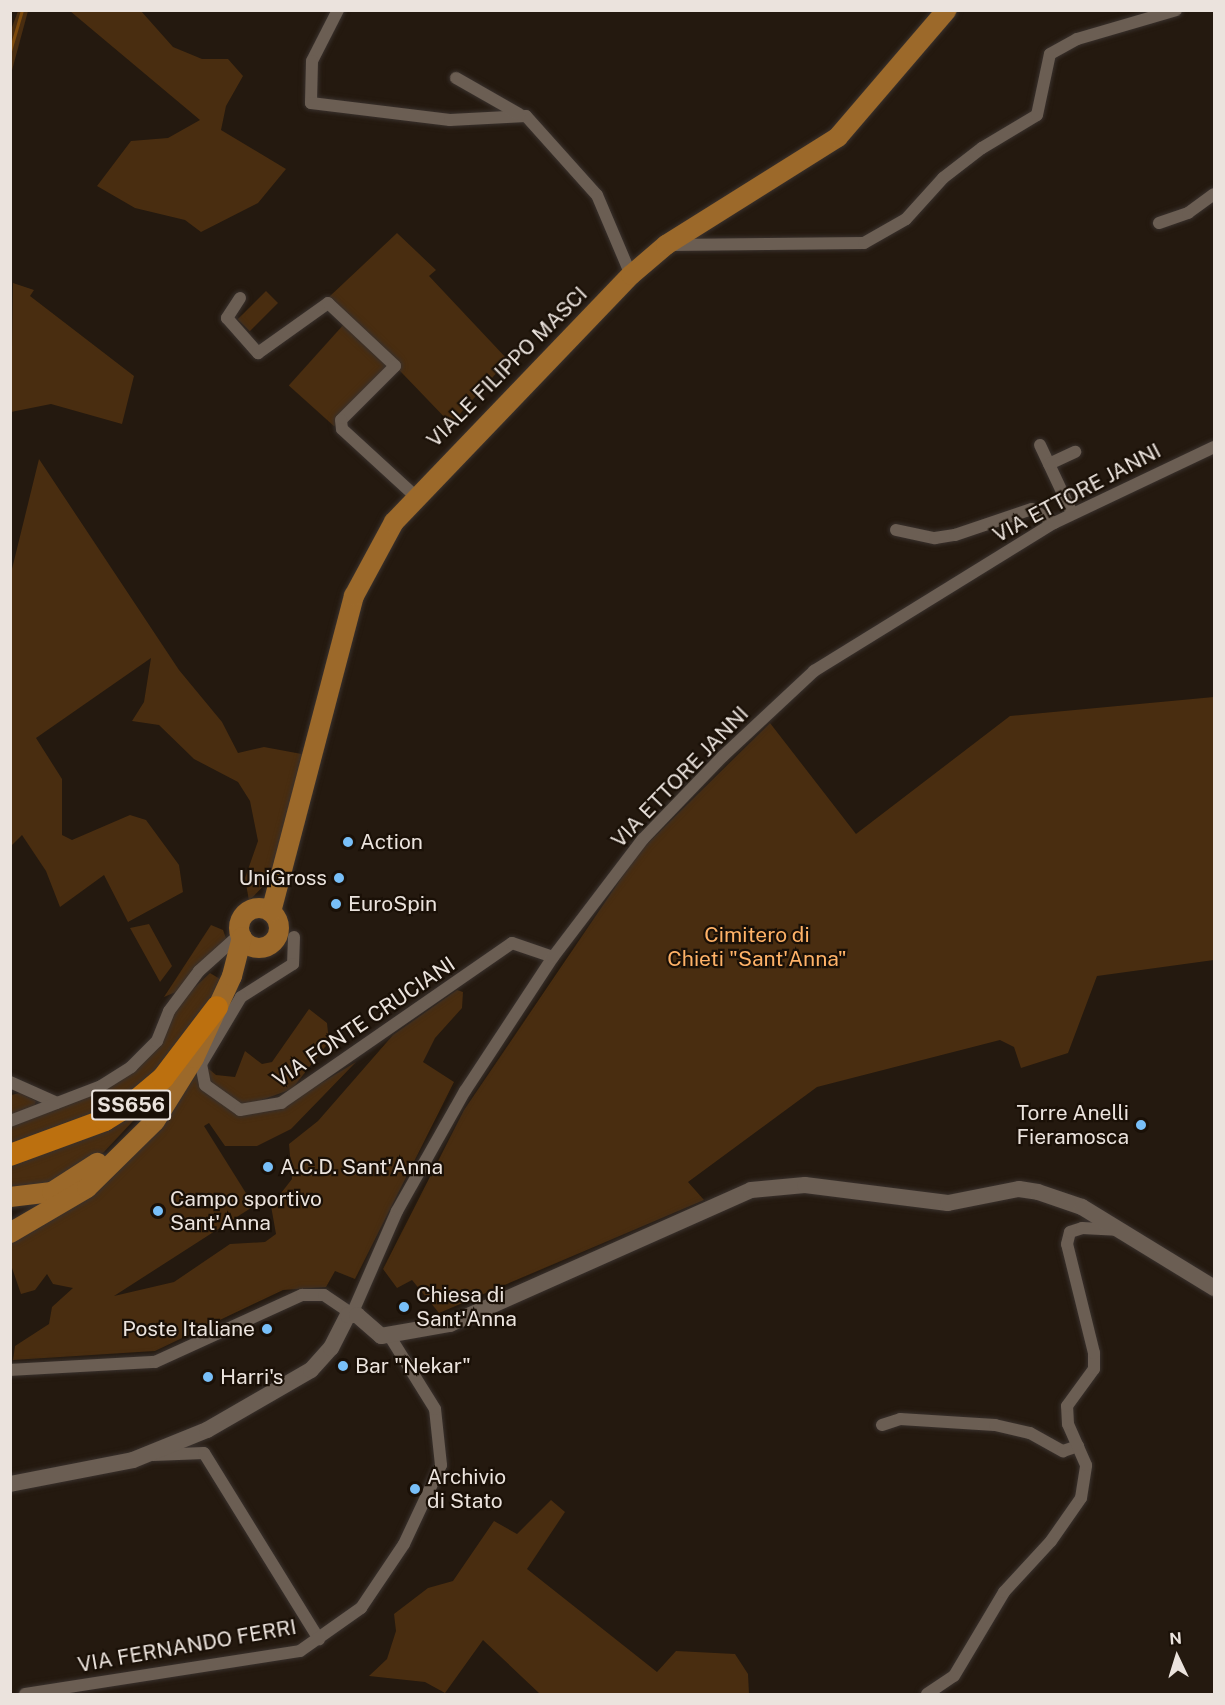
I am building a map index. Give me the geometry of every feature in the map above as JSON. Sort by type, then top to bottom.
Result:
[{"type":"highway","name":"SS656","points":[[10,1155],[105,1120],[138,1099],[163,1078],[220,1002]]},
{"type":"main road","name":"VIALE FILIPPO MASCI","points":[[263,910],[278,879],[354,596],[375,550],[414,495],[631,275],[666,244],[838,137],[876,99],[946,10]]},
{"type":"main road","points":[[10,1233],[87,1188],[138,1140],[170,1098],[220,1002],[246,939],[242,918],[263,910],[279,926],[277,937],[246,939]]},
{"type":"main road","points":[[10,1197],[52,1192],[110,1152],[161,1095],[220,1002]]},
{"type":"main road","points":[[10,1221],[38,1218]]},
{"type":"street","points":[[338,10],[312,62],[311,103],[450,120],[526,116]]},
{"type":"street","points":[[666,244],[864,243],[906,219],[943,178],[982,148],[1037,115],[1050,54],[1077,39],[1176,10]]},
{"type":"street","points":[[456,78],[506,111],[526,116],[597,195],[631,275]]},
{"type":"street","points":[[1160,223],[1188,213],[1215,194]]},
{"type":"street","points":[[240,298],[227,318],[258,353],[328,303],[395,366],[341,420],[342,429],[414,495]]},
{"type":"street","points":[[1040,445],[1072,513]]},
{"type":"street","name":"VIA ETTORE JANNI","points":[[352,1314],[397,1211],[465,1091],[553,957],[643,839],[814,670],[1054,523],[1215,447]]},
{"type":"street","points":[[1049,464],[1075,453]]},
{"type":"street","points":[[896,530],[935,538],[955,535],[1032,509],[1054,523]]},
{"type":"street","name":"VIA FONTE CRUCIANI","points":[[294,938],[293,964],[241,997],[204,1057],[200,1073],[214,1095],[240,1110],[281,1104],[512,943],[553,957]]},
{"type":"street","points":[[10,1121],[117,1078],[146,1055],[169,1011],[210,965],[246,939]]},
{"type":"street","points":[[210,965],[222,970],[220,1002]]},
{"type":"street","points":[[10,1082],[57,1103]]},
{"type":"street","points":[[10,1370],[155,1362],[302,1295],[324,1295],[385,1335],[450,1324],[751,1190],[805,1185],[948,1203],[1019,1189],[1082,1207],[1215,1288]]},
{"type":"street","points":[[927,1695],[954,1676],[1004,1592],[1051,1541],[1081,1498],[1087,1474],[1067,1406],[1094,1369],[1094,1353],[1067,1244],[1070,1233],[1082,1228],[1121,1230]]},
{"type":"street","points":[[153,1455],[301,1377],[331,1348],[352,1314]]},
{"type":"street","name":"VIA FERNANDO FERRI","points":[[25,1695],[300,1651],[361,1608],[404,1544],[441,1466],[435,1409],[385,1335]]},
{"type":"street","points":[[882,1425],[900,1419],[996,1425],[1030,1433],[1063,1451],[1078,1446]]},
{"type":"street","points":[[10,1484],[153,1455],[204,1453],[319,1639]]},
{"type":"green space","points":[[18,11],[28,11],[11,74],[11,30]]},
{"type":"green space","points":[[70,11],[141,11],[173,47],[202,59],[228,59],[243,76],[226,106],[221,130],[286,169],[258,203],[201,232],[185,220],[135,208],[97,186],[131,141],[168,138],[200,120]]},
{"type":"green space","points":[[397,233],[436,270],[429,276],[508,360],[451,424],[329,297]]},
{"type":"green space","points":[[13,283],[34,290],[30,296],[134,376],[122,424],[51,404],[11,412]]},
{"type":"green space","points":[[266,291],[278,303],[250,331],[238,319]]},
{"type":"green space","points":[[345,323],[390,364],[334,426],[289,385]]},
{"type":"green space","points":[[39,459],[179,670],[222,722],[238,753],[264,747],[307,755],[274,875],[249,901],[245,878],[258,841],[250,801],[238,782],[194,759],[159,725],[132,721],[144,702],[151,658],[36,738],[62,779],[62,835],[72,840],[130,815],[146,820],[179,865],[183,892],[128,922],[104,875],[60,907],[46,871],[22,835],[11,846],[11,573]]},
{"type":"green space","name":"Cimitero di Chieti \"Sant'Anna\"","points":[[1214,697],[1214,960],[1097,976],[1068,1053],[1021,1068],[1014,1047],[1000,1040],[817,1087],[688,1182],[704,1200],[439,1313],[412,1280],[397,1288],[383,1269],[464,1110],[639,852],[770,723],[856,834],[1010,716]]},
{"type":"green space","points":[[149,924],[172,966],[160,982],[130,928]]},
{"type":"green space","points":[[211,925],[223,930],[227,941],[183,989],[164,997]]},
{"type":"green space","points":[[210,973],[220,979],[213,999],[132,1101],[11,1150],[11,1095],[20,1093],[36,1101],[31,1116],[123,1078],[179,1002]]},
{"type":"green space","points":[[457,990],[463,992],[462,1008],[435,1038],[423,1062],[454,1082],[355,1279],[335,1271],[326,1287],[283,1290],[155,1351],[13,1360],[15,1346],[49,1324],[52,1307],[73,1288],[53,1284],[47,1274],[35,1290],[21,1294],[11,1265],[11,1237],[66,1207],[198,1060],[199,1073],[231,1109],[283,1106],[356,1062],[291,1129],[257,1146],[225,1146],[209,1123],[204,1126],[254,1206],[114,1296],[174,1282],[230,1244],[265,1242],[276,1234],[271,1206],[292,1179],[289,1144],[318,1121],[393,1035]]},
{"type":"green space","points":[[309,1009],[327,1023],[329,1042],[292,1089],[242,1107],[209,1085],[204,1065],[216,1075],[235,1077],[245,1051],[262,1064],[272,1062]]},
{"type":"green space","points":[[148,1105],[104,1152],[68,1180],[11,1192],[10,1161]]},
{"type":"green space","points":[[551,1500],[565,1512],[527,1569],[657,1672],[676,1651],[735,1654],[748,1674],[749,1694],[540,1694],[483,1640],[445,1693],[425,1682],[369,1676],[387,1659],[396,1631],[394,1614],[428,1588],[453,1581],[494,1521],[517,1534]]},
{"type":"waterway","points":[[10,51],[22,10]]},
{"type":"place","name":"Action","points":[[348,842]]},
{"type":"place","name":"UniGross","points":[[339,878]]},
{"type":"place","name":"EuroSpin","points":[[336,904]]},
{"type":"place","name":"Torre Anelli Fieramosca","points":[[1141,1125]]},
{"type":"place","name":"A.C.D. Sant'Anna","points":[[268,1167]]},
{"type":"place","name":"Campo sportivo Sant'Anna","points":[[158,1211]]},
{"type":"place","name":"Chiesa di Sant'Anna","points":[[404,1307]]},
{"type":"place","name":"Poste Italiane","points":[[267,1329]]},
{"type":"place","name":"Bar \"Nekar\"","points":[[343,1366]]},
{"type":"place","name":"Harri's","points":[[208,1377]]},
{"type":"place","name":"Archivio di Stato","points":[[415,1489]]}]
